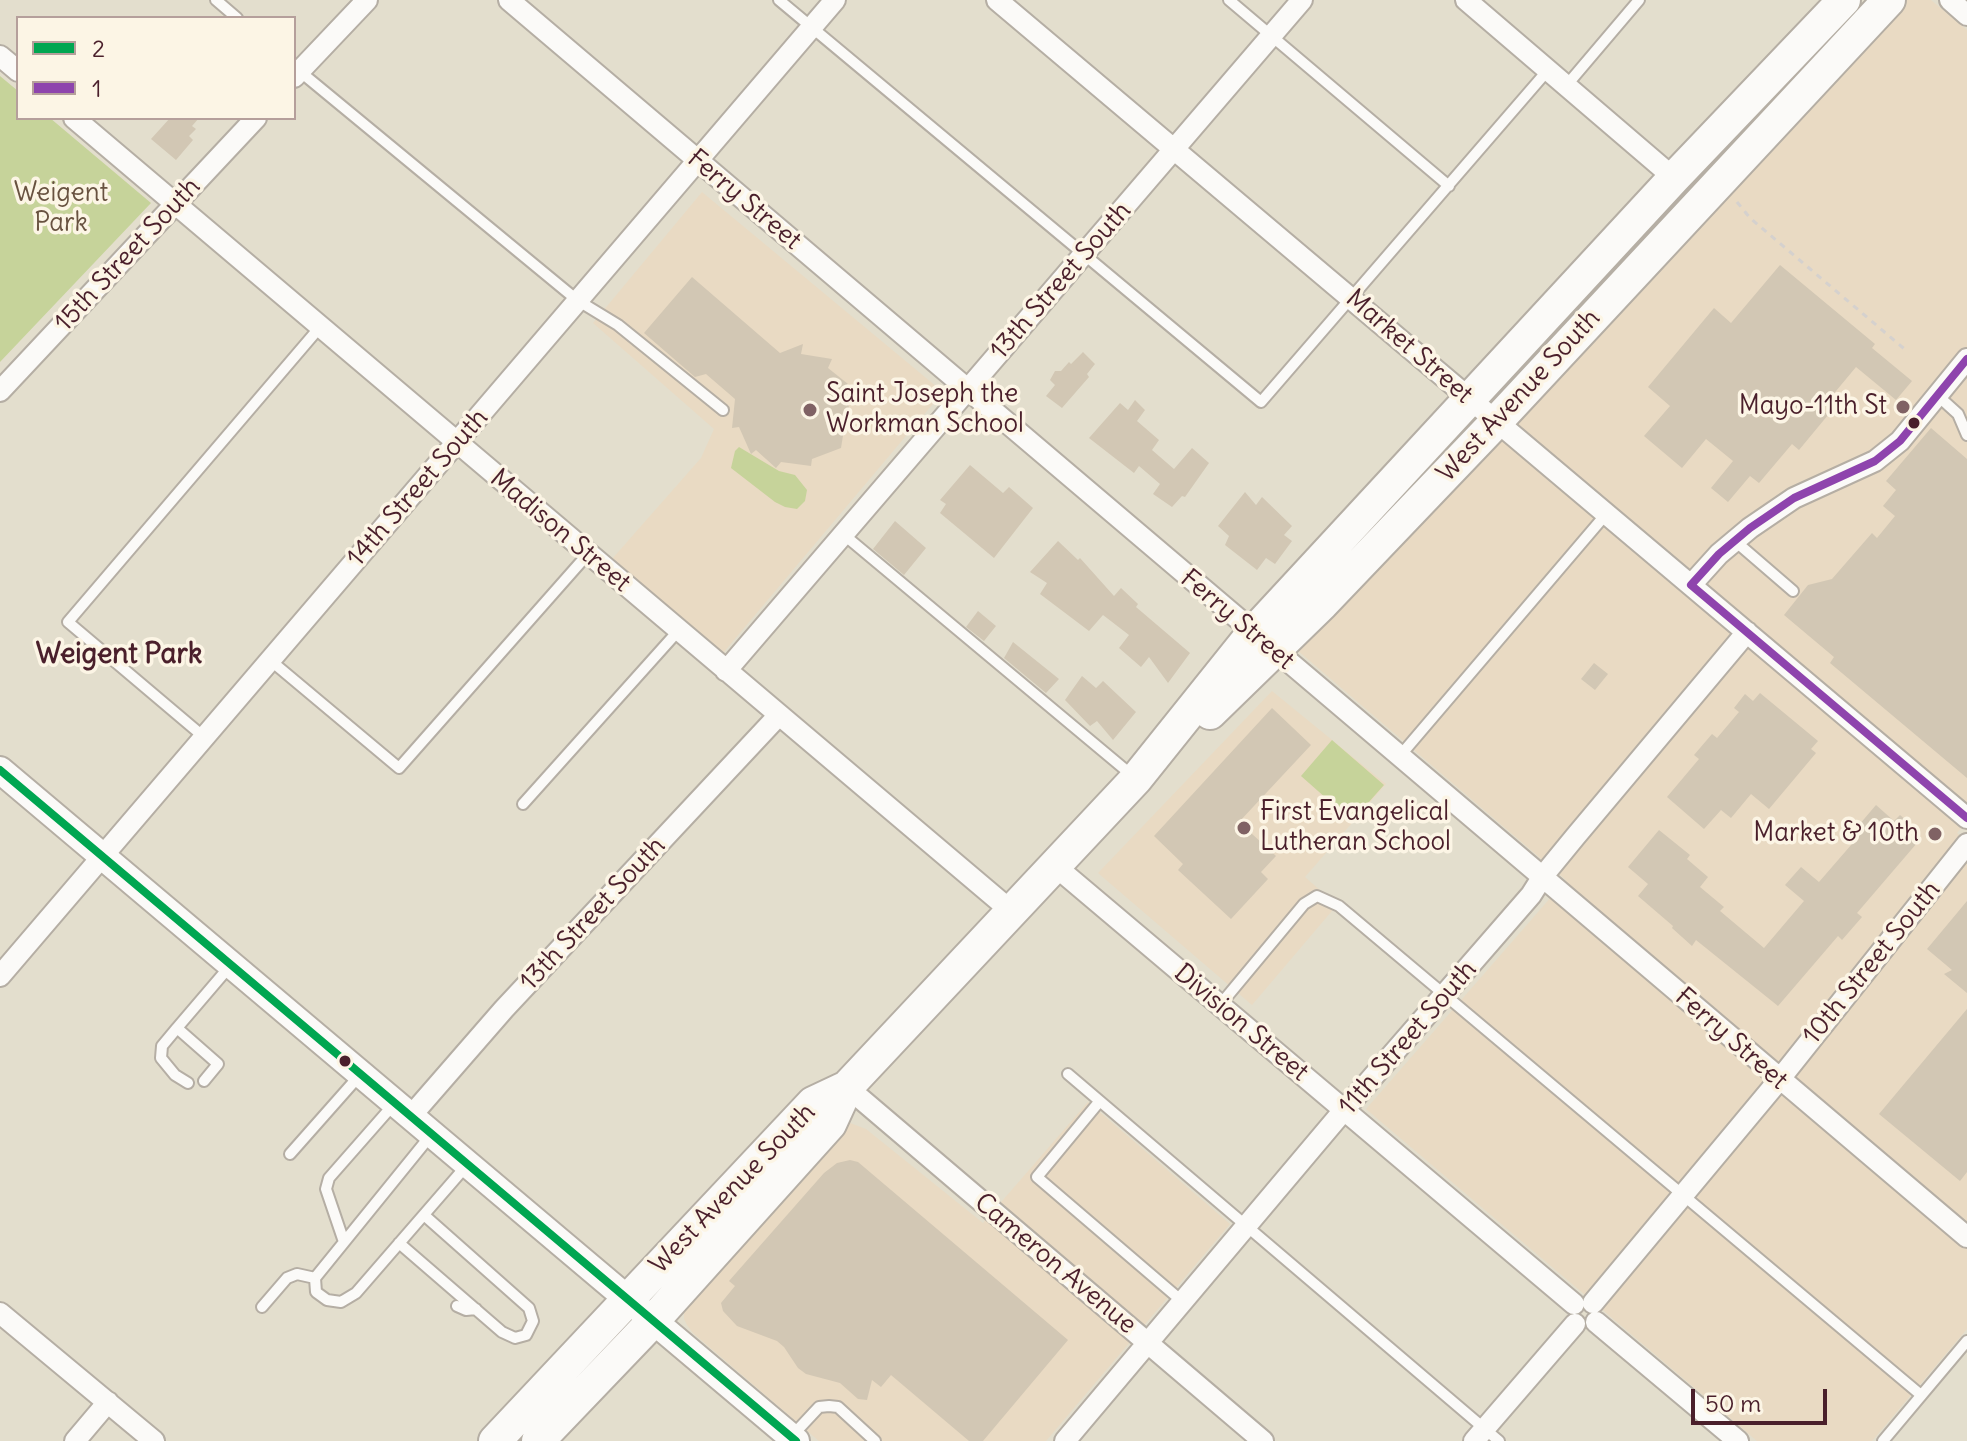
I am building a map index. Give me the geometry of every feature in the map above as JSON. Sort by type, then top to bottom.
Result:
[{"type":"main road","name":"West Avenue South","points":[[538,1441],[652,1322],[830,1124],[847,1087],[1264,643],[1470,400],[1674,178],[1844,0]]},
{"type":"main road","name":"West Avenue South","points":[[1264,643],[1496,422],[1889,0]]},
{"type":"main road","name":"West Avenue South","points":[[495,1441],[813,1103],[847,1087]]},
{"type":"street","points":[[296,72],[367,0]]},
{"type":"street","name":"Ferry Street","points":[[509,0],[1967,1237]]},
{"type":"street","name":"14th Street South","points":[[0,976],[835,0]]},
{"type":"street","name":"Market Street","points":[[997,0],[1967,818]]},
{"type":"street","name":"13th Street South","points":[[726,671],[1302,0]]},
{"type":"street","points":[[1466,0],[1674,178]]},
{"type":"street","points":[[1950,0],[1967,15]]},
{"type":"street","points":[[0,56],[16,69]]},
{"type":"street","name":"Madison Street","points":[[76,120],[1010,910]]},
{"type":"street","name":"15th Street South","points":[[0,391],[254,120]]},
{"type":"street","points":[[1691,585],[1735,541],[1794,498],[1875,461],[1900,441],[1967,359]]},
{"type":"street","name":"11th Street South","points":[[1065,1441],[1247,1229],[1344,1110],[1531,895],[1543,876],[1747,632]]},
{"type":"street","name":"13th Street South","points":[[402,1110],[504,1009],[779,715]]},
{"type":"street","points":[[0,770],[793,1439]]},
{"type":"street","name":"10th Street South","points":[[1486,1437],[1584,1313],[1779,1080],[1967,844]]},
{"type":"street","name":"Division Street","points":[[1054,865],[1738,1441]]},
{"type":"street","name":"Cameron Avenue","points":[[847,1087],[1263,1441]]},
{"type":"street","points":[[0,1313],[154,1441]]},
{"type":"street","points":[[75,1441],[108,1402]]},
{"type":"lane","points":[[216,0],[235,16]]},
{"type":"lane","points":[[779,0],[1261,402],[1548,70]]},
{"type":"lane","points":[[1229,0],[1449,186]]},
{"type":"lane","points":[[1566,86],[1639,0]]},
{"type":"lane","points":[[296,72],[577,300],[618,325],[723,410]]},
{"type":"lane","points":[[204,737],[68,622],[320,327]]},
{"type":"lane","points":[[1937,395],[1962,412],[1967,435]]},
{"type":"lane","points":[[1399,757],[1607,513]]},
{"type":"lane","points":[[843,534],[1136,779]]},
{"type":"lane","points":[[1735,541],[1793,591]]},
{"type":"lane","points":[[270,660],[399,768],[587,555]]},
{"type":"lane","points":[[523,804],[679,630]]},
{"type":"lane","points":[[1220,1005],[1304,904],[1317,896],[1339,906],[1921,1395]]},
{"type":"lane","points":[[188,1083],[175,1075],[161,1058],[162,1046],[232,965]]},
{"type":"lane","points":[[177,1028],[218,1064],[204,1081]]},
{"type":"lane","points":[[290,1154],[360,1074]]},
{"type":"lane","points":[[1068,1074],[1486,1437]]},
{"type":"lane","points":[[1099,1102],[1037,1177],[1183,1302]]},
{"type":"lane","points":[[344,1242],[326,1189],[329,1178],[402,1110]]},
{"type":"lane","points":[[431,1135],[315,1278],[316,1292],[327,1300],[341,1302],[356,1293],[467,1165]]},
{"type":"lane","points":[[399,1243],[502,1332],[515,1338],[526,1335],[533,1321],[529,1308],[424,1215]]},
{"type":"lane","points":[[262,1307],[287,1278],[297,1274],[315,1278]]},
{"type":"lane","points":[[444,1281],[444,1294]]},
{"type":"lane","points":[[457,1306],[466,1310],[476,1309]]},
{"type":"lane","points":[[1883,1441],[1967,1341]]},
{"type":"lane","points":[[793,1439],[819,1407],[829,1406],[838,1407],[850,1416],[875,1441]]},
{"type":"path","points":[[1734,198],[1750,218],[1908,352]]},
{"type":"shaded area","points":[[1907,0],[1931,0],[1967,30],[1967,821],[1957,833],[1967,841],[1967,1329],[1872,1441],[1757,1441],[1366,1109],[1566,880],[1297,650]]},
{"type":"shaded area","name":"Saint Joseph the Workman School","points":[[702,192],[943,392],[723,653],[612,559],[701,458],[714,429],[593,323]]},
{"type":"shaded area","name":"First Evangelical Lutheran School","points":[[1272,691],[1386,784],[1305,877],[1337,905],[1252,1005],[1098,873]]},
{"type":"shaded area","points":[[1088,1102],[1230,1224],[1046,1441],[819,1441],[687,1325],[684,1309],[843,1126],[850,1123],[866,1129],[983,1223]]},
{"type":"green space","name":"Weigent Park","points":[[0,76],[16,89],[16,120],[52,120],[151,203],[0,362]]},
{"type":"green space","points":[[739,447],[779,471],[795,475],[807,490],[805,501],[797,509],[785,507],[731,468]]},
{"type":"green space","points":[[1332,740],[1384,785],[1352,821],[1301,776]]},
{"type":"building","points":[[168,120],[197,120],[192,126],[196,129],[189,136],[193,140],[176,160],[151,139]]},
{"type":"building","points":[[1780,265],[1875,344],[1872,348],[1912,381],[1896,400],[1856,367],[1821,409],[1828,415],[1799,450],[1792,444],[1759,483],[1750,476],[1728,502],[1711,488],[1733,461],[1706,439],[1682,468],[1644,436],[1670,406],[1648,387],[1714,308],[1731,323]]},
{"type":"building","points":[[692,277],[780,353],[803,344],[801,354],[832,359],[828,368],[848,384],[843,388],[852,417],[846,417],[841,448],[812,459],[811,466],[781,462],[776,468],[756,450],[751,454],[739,427],[732,428],[735,399],[706,374],[695,377],[644,333]]},
{"type":"building","points":[[1083,352],[1095,364],[1087,374],[1089,377],[1062,408],[1046,396],[1055,385],[1050,380],[1055,371],[1061,371]]},
{"type":"building","points":[[1135,400],[1145,410],[1137,421],[1159,440],[1152,450],[1174,469],[1192,448],[1209,463],[1185,497],[1182,496],[1172,507],[1153,494],[1160,484],[1139,466],[1134,473],[1089,438],[1120,403],[1128,410]]},
{"type":"building","points":[[1931,428],[1967,459],[1967,778],[1830,663],[1834,657],[1784,615],[1808,585],[1832,579],[1872,533],[1877,538],[1895,516],[1883,506],[1896,490],[1886,481]]},
{"type":"building","points":[[970,465],[1003,493],[1009,487],[1033,508],[994,558],[940,513],[946,504],[940,500]]},
{"type":"building","points":[[1245,492],[1256,505],[1262,497],[1292,526],[1284,535],[1292,541],[1275,564],[1266,558],[1257,570],[1225,545],[1229,536],[1218,526]]},
{"type":"building","points":[[895,521],[926,548],[904,575],[873,549]]},
{"type":"building","points":[[1058,541],[1078,560],[1080,558],[1114,596],[1121,588],[1138,604],[1136,607],[1190,653],[1168,683],[1149,657],[1141,667],[1119,648],[1129,635],[1103,615],[1089,631],[1040,594],[1047,583],[1030,572]]},
{"type":"building","points":[[978,611],[996,626],[984,641],[966,627]]},
{"type":"building","points":[[1013,642],[1059,679],[1046,693],[1004,658]]},
{"type":"building","points":[[1594,663],[1608,674],[1595,690],[1581,679]]},
{"type":"building","points":[[1082,676],[1096,688],[1103,681],[1136,712],[1113,740],[1097,721],[1090,726],[1065,700]]},
{"type":"building","points":[[1760,693],[1818,741],[1811,749],[1816,753],[1769,809],[1751,794],[1731,818],[1721,810],[1704,829],[1667,797],[1699,759],[1694,755],[1712,734],[1717,738],[1739,712],[1734,708],[1745,694],[1753,701]]},
{"type":"building","points":[[1272,708],[1311,745],[1239,822],[1276,856],[1261,872],[1268,879],[1231,919],[1178,870],[1183,864],[1154,836]]},
{"type":"building","points":[[1876,805],[1894,821],[1900,815],[1917,830],[1910,838],[1917,843],[1857,913],[1862,917],[1842,940],[1838,936],[1778,1006],[1696,940],[1692,946],[1672,928],[1638,896],[1648,884],[1628,867],[1659,830],[1690,855],[1687,859],[1708,877],[1700,887],[1724,907],[1720,911],[1764,948],[1804,901],[1785,885],[1801,867],[1819,882],[1858,837],[1853,832]]},
{"type":"building","points":[[1967,901],[1967,993],[1944,974],[1952,970],[1927,949]]},
{"type":"building","points":[[1967,1009],[1967,1172],[1960,1181],[1879,1114]]},
{"type":"building","points":[[858,1162],[1068,1340],[983,1441],[969,1441],[891,1375],[881,1387],[872,1380],[867,1400],[858,1399],[840,1383],[806,1374],[777,1341],[737,1326],[723,1311],[721,1303],[735,1286],[729,1281],[824,1173],[837,1163]]},
{"type":"transit line","name":"1","points":[[1967,359],[1900,441],[1875,461],[1794,498],[1750,528],[1719,554],[1691,585],[1967,818]]},
{"type":"transit line","name":"2","points":[[0,770],[796,1441]]},
{"type":"place","name":"Mayo-11th St","points":[[1903,407]]},
{"type":"place","name":"Saint Joseph the Workman School","points":[[810,410]]},
{"type":"place","name":"First Evangelical Lutheran School","points":[[1244,828]]},
{"type":"place","name":"Market & 10th","points":[[1935,834]]},
{"type":"district","name":"Weigent Park","points":[[119,655]]}]
